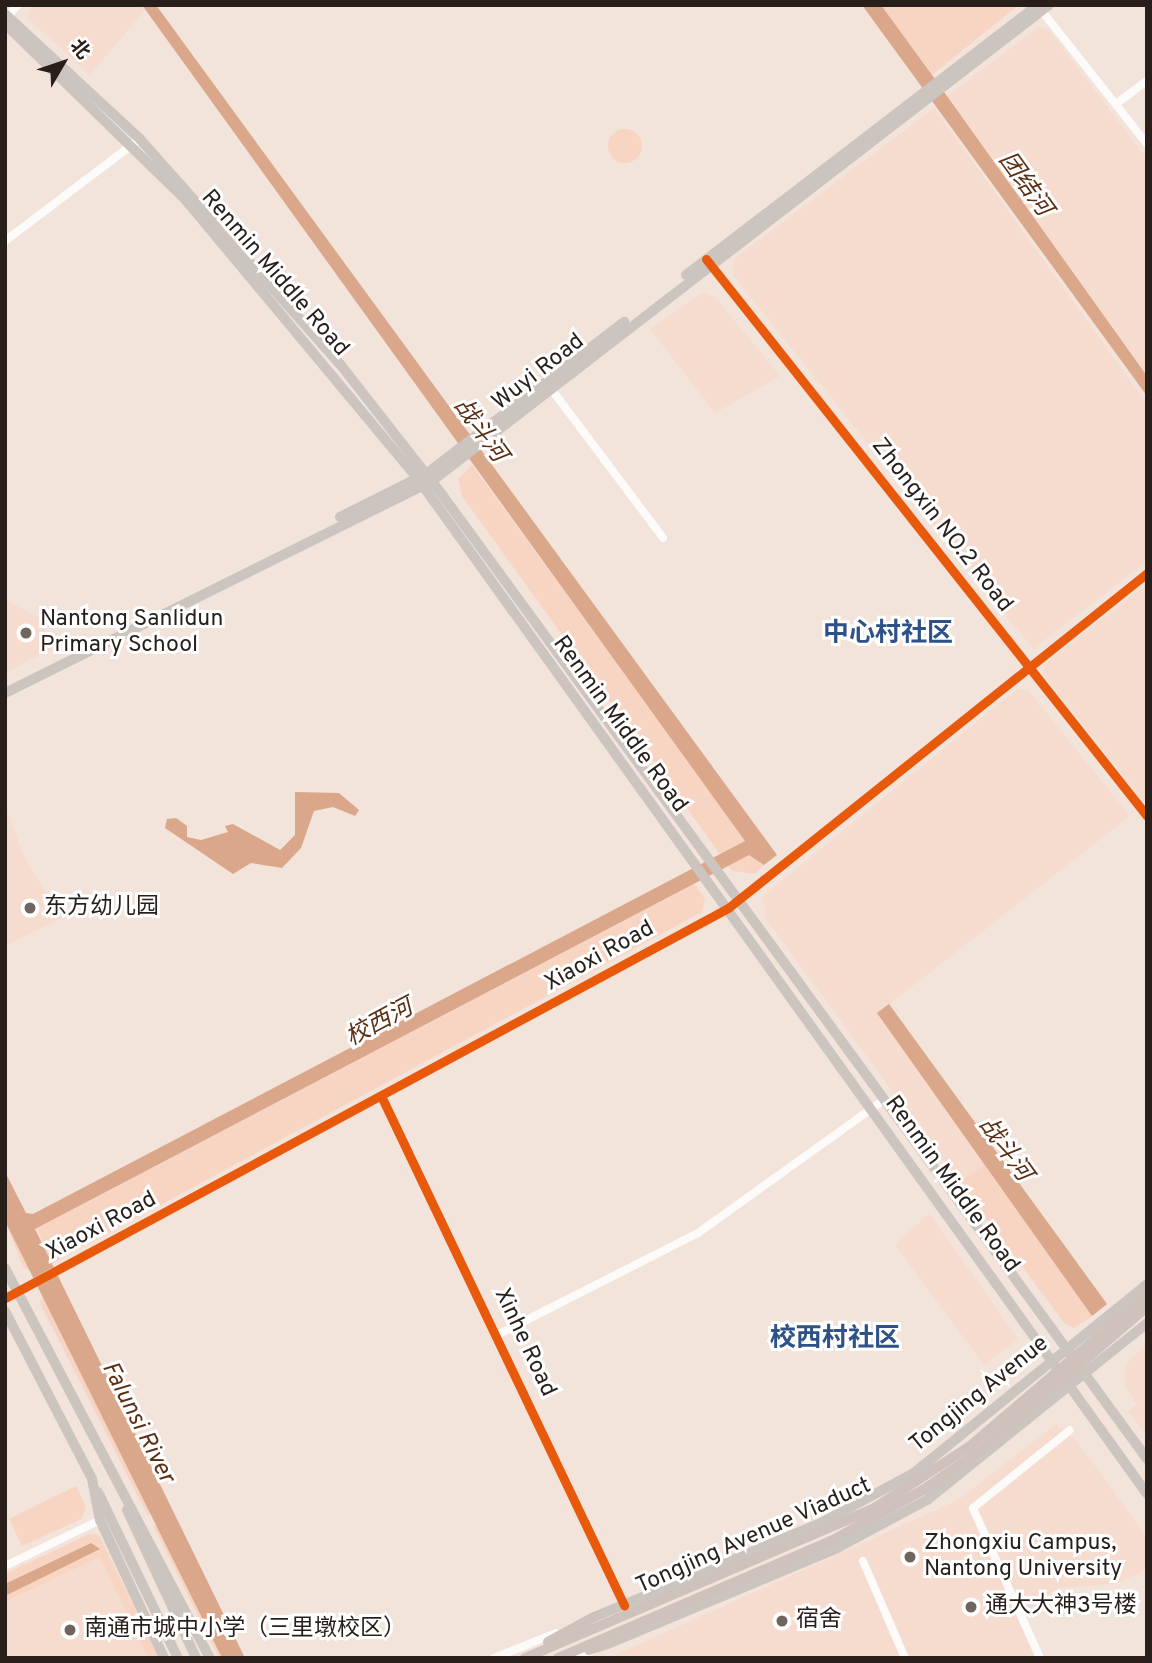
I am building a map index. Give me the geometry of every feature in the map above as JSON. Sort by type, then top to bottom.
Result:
[{"type":"highway","name":"Tongjing Avenue Viaduct","points":[[558,1658],[829,1531],[918,1482],[1147,1295]]},
{"type":"highway","name":"Tongjing Avenue Viaduct","points":[[524,1658],[833,1541],[923,1490],[977,1453],[1147,1307]]},
{"type":"highway","points":[[524,1658],[594,1617]]},
{"type":"highway","points":[[566,1658],[608,1644]]},
{"type":"main road","name":"Wuyi Road","points":[[5,693],[425,480],[1041,6]]},
{"type":"main road","name":"Renmin Middle Road","points":[[6,19],[137,142],[269,280],[425,480],[876,1105],[1147,1494]]},
{"type":"main road","name":"Wuyi Road","points":[[478,441],[546,382],[708,262]]},
{"type":"main road","name":"Wuyi Road","points":[[5,685],[425,480]]},
{"type":"main road","name":"Renmin Middle Road","points":[[876,1105],[1147,1459]]},
{"type":"main road","points":[[5,1268],[109,1471],[210,1658]]},
{"type":"main road","name":"Tongjing Avenue","points":[[594,1617],[869,1500],[1003,1406],[1147,1284]]},
{"type":"main road","points":[[5,1309],[92,1479],[178,1658]]},
{"type":"main road","points":[[608,1644],[882,1526],[1022,1430],[1147,1324]]},
{"type":"main road","points":[[1003,1406],[1021,1408],[1022,1430]]},
{"type":"main road","points":[[109,1471],[195,1658]]},
{"type":"main road","points":[[92,1479],[100,1520],[164,1658]]},
{"type":"street","points":[[6,19],[19,5]]},
{"type":"street","points":[[1041,6],[1147,145]]},
{"type":"street","points":[[1116,104],[1147,81]]},
{"type":"street","points":[[5,241],[137,142]]},
{"type":"street","name":"Zhongxin NO.2 Road","points":[[708,262],[1147,816]]},
{"type":"street","points":[[546,382],[663,538]]},
{"type":"street","name":"Xiaoxi Road","points":[[5,1298],[383,1100],[732,905],[1147,573]]},
{"type":"street","name":"Xinhe Road","points":[[383,1100],[499,1334],[624,1605]]},
{"type":"street","points":[[499,1334],[698,1233],[876,1105]]},
{"type":"street","name":"Xiaoxi Road","points":[[5,1309],[18,1293]]},
{"type":"street","points":[[1040,1658],[973,1508],[1070,1430]]},
{"type":"street","points":[[5,1566],[100,1520]]},
{"type":"street","points":[[863,1561],[905,1658]]},
{"type":"street","points":[[494,1658],[594,1617]]},
{"type":"street","points":[[578,1658],[608,1644]]},
{"type":"shaded area","points":[[32,5],[142,5],[145,10],[90,75],[27,18]]},
{"type":"shaded area","points":[[142,5],[156,5],[777,855],[764,865],[749,855],[35,1229],[245,1658],[222,1658],[5,1221],[5,1172],[26,1213],[33,1214],[745,841]]},
{"type":"shaded area","points":[[862,5],[881,5],[1147,376],[1147,396]]},
{"type":"shaded area","points":[[881,5],[1019,5],[932,75]]},
{"type":"shaded area","points":[[1038,27],[1049,30],[1147,159],[1147,376],[947,96]]},
{"type":"shaded area","points":[[934,108],[1147,404],[1147,561],[1033,649],[733,275],[734,259]]},
{"type":"shaded area","points":[[625,129],[637,134],[642,146],[637,158],[625,163],[613,158],[608,146],[613,134]]},
{"type":"shaded area","points":[[702,293],[715,297],[780,376],[715,413],[650,329]]},
{"type":"shaded area","points":[[472,465],[764,865],[754,874],[732,871],[462,496],[458,479]]},
{"type":"shaded area","points":[[1147,584],[1146,804],[1043,674],[1045,664]]},
{"type":"shaded area","name":"Nantong Sanlidun Primary School","points":[[5,599],[39,618],[53,648],[5,673]]},
{"type":"shaded area","points":[[1017,689],[1028,690],[1130,816],[878,1013],[985,1164],[959,1182],[766,919],[763,896]]},
{"type":"shaded area","points":[[295,792],[339,793],[359,810],[355,816],[333,807],[314,811],[301,848],[282,868],[251,863],[233,874],[165,828],[167,819],[176,818],[187,826],[187,837],[201,840],[228,832],[225,826],[233,824],[280,850],[295,835]]},
{"type":"shaded area","name":"东方幼儿园","points":[[5,804],[24,857],[62,918],[5,946]]},
{"type":"shaded area","points":[[694,884],[705,898],[702,912],[51,1264],[37,1228]]},
{"type":"shaded area","points":[[889,1004],[1107,1304],[1092,1316],[877,1013]]},
{"type":"shaded area","points":[[985,1164],[1092,1316],[1074,1328],[1065,1324],[959,1182]]},
{"type":"shaded area","points":[[929,1213],[1018,1339],[984,1365],[895,1245]]},
{"type":"shaded area","points":[[5,1221],[30,1271],[23,1267]]},
{"type":"shaded area","points":[[42,1295],[151,1511],[148,1516],[40,1303]]},
{"type":"shaded area","points":[[1147,1345],[1147,1436],[1128,1411],[1137,1404],[1125,1387],[1126,1363]]},
{"type":"shaded area","name":"Zhongxiu Campus, Nantong University","points":[[1056,1424],[1076,1440],[1147,1537],[1147,1570],[1113,1584],[1058,1588],[1024,1613],[1044,1658],[609,1658],[958,1500]]},
{"type":"shaded area","points":[[76,1486],[86,1507],[81,1519],[22,1546],[9,1519]]},
{"type":"shaded area","points":[[153,1525],[158,1526],[222,1658],[219,1658]]},
{"type":"shaded area","points":[[89,1534],[99,1535],[159,1658],[148,1658],[100,1557],[5,1602],[5,1574]]},
{"type":"shaded area","points":[[91,1543],[100,1549],[5,1596],[5,1584]]},
{"type":"shaded area","name":"南通市城中小学（三里墩校区）","points":[[100,1557],[148,1658],[5,1658],[5,1602]]},
{"type":"cycle path","points":[[706,259],[1147,816]]},
{"type":"cycle path","points":[[5,1298],[728,908],[1147,573]]},
{"type":"cycle path","points":[[383,1100],[624,1605]]},
{"type":"place","name":"Nantong Sanlidun Primary School","points":[[26,633]]},
{"type":"place","name":"东方幼儿园","points":[[30,908]]},
{"type":"place","name":"Zhongxiu Campus, Nantong University","points":[[910,1557]]},
{"type":"place","name":"通大大神3号楼","points":[[971,1607]]},
{"type":"place","name":"宿舍","points":[[782,1621]]},
{"type":"place","name":"南通市城中小学（三里墩校区）","points":[[70,1630]]},
{"type":"district","name":"中心村社区","points":[[888,635]]},
{"type":"district","name":"校西村社区","points":[[835,1340]]},
{"type":"water label","name":"团结河","points":[[1024,185]]},
{"type":"water label","name":"战斗河","points":[[479,431]]},
{"type":"water label","name":"校西河","points":[[380,1024]]},
{"type":"water label","name":"战斗河","points":[[1004,1150]]},
{"type":"water label","name":"Falunsi River","points":[[137,1423]]}]
